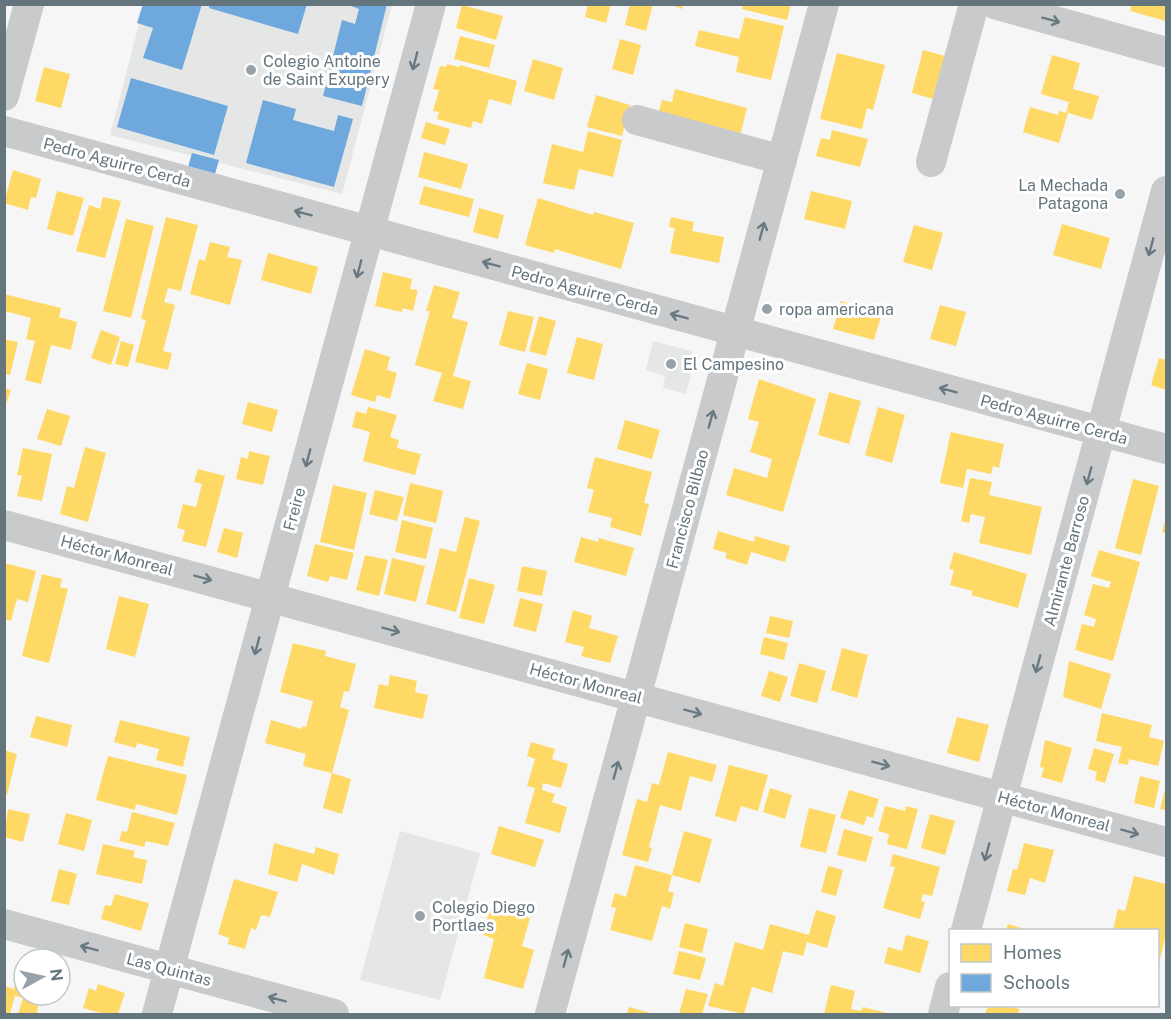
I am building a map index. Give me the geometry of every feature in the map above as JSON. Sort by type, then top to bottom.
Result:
[{"type":"street","points":[[4,96],[29,4]]},
{"type":"street","name":"Freire","points":[[157,1014],[431,4]]},
{"type":"street","name":"Francisco Bilbao","points":[[550,1014],[824,4]]},
{"type":"street","points":[[931,162],[974,4]]},
{"type":"street","points":[[994,4],[1167,52]]},
{"type":"street","points":[[637,120],[782,160]]},
{"type":"street","name":"Pedro Aguirre Cerda","points":[[4,131],[1167,449]]},
{"type":"street","name":"Almirante Barroso","points":[[966,929],[1167,191]]},
{"type":"street","name":"Héctor Monreal","points":[[4,525],[1167,842]]},
{"type":"street","name":"Las Quintas","points":[[4,924],[334,1014]]},
{"type":"street","points":[[943,1014],[949,994]]},
{"type":"shaded area","name":"Colegio Antoine de Saint Exupery","points":[[144,5],[392,5],[342,194],[110,135]]},
{"type":"shaded area","name":"El Campesino","points":[[653,341],[691,351],[695,358],[686,394],[663,388],[665,376],[646,370]]},
{"type":"shaded area","name":"Colegio Diego Portlaes","points":[[400,831],[480,853],[440,1000],[360,980]]},
{"type":"building: Homes","points":[[588,4],[611,4],[606,23],[585,17]]},
{"type":"building: Homes","points":[[630,4],[653,4],[646,31],[625,25]]},
{"type":"building: Homes","points":[[669,4],[683,4],[682,9]]},
{"type":"building: Homes","points":[[743,4],[791,4],[787,20],[742,9]]},
{"type":"building: Homes","points":[[1132,4],[1166,4],[1166,21],[1130,11]]},
{"type":"building: Homes","points":[[462,5],[503,16],[496,40],[456,28]]},
{"type":"building: Homes","points":[[745,17],[784,26],[771,80],[736,72],[739,57],[695,46],[699,30],[739,39]]},
{"type":"building: Homes","points":[[460,36],[495,45],[489,68],[454,59]]},
{"type":"building: Homes","points":[[620,39],[641,45],[633,75],[612,69]]},
{"type":"building: Homes","points":[[923,50],[949,57],[937,100],[912,93]]},
{"type":"building: Homes","points":[[837,53],[885,65],[873,110],[867,108],[862,129],[820,119]]},
{"type":"building: Homes","points":[[1052,55],[1080,63],[1073,89],[1099,96],[1092,120],[1068,113],[1059,143],[1023,132],[1030,107],[1058,115],[1059,111],[1066,113],[1069,102],[1041,94]]},
{"type":"building: Homes","points":[[533,59],[563,68],[554,100],[524,91]]},
{"type":"building: Homes","points":[[447,64],[459,67],[460,65],[517,81],[511,105],[489,99],[482,124],[473,121],[471,128],[437,119],[439,112],[433,111],[439,90],[433,89],[440,66],[446,67]]},
{"type":"building: Homes","points":[[44,67],[70,74],[61,108],[35,101]]},
{"type":"building: Homes","points":[[675,89],[747,108],[739,140],[666,121],[668,113],[659,111],[662,100],[672,102]]},
{"type":"building: Homes","points":[[596,95],[630,105],[622,136],[587,127]]},
{"type":"building: Homes","points":[[426,122],[450,129],[445,145],[421,138]]},
{"type":"building: Homes","points":[[832,130],[868,139],[860,167],[816,156],[821,138],[830,140]]},
{"type":"building: Homes","points":[[588,131],[622,140],[613,177],[579,169],[574,190],[543,183],[552,144],[583,152]]},
{"type":"building: Homes","points":[[424,152],[468,164],[461,189],[418,177]]},
{"type":"building: Homes","points":[[13,170],[41,179],[36,198],[31,197],[28,210],[4,203]]},
{"type":"building: Homes","points":[[424,186],[474,199],[469,217],[419,204]]},
{"type":"building: Homes","points":[[57,191],[84,198],[73,236],[47,229]]},
{"type":"building: Homes","points":[[811,191],[852,201],[845,229],[804,219]]},
{"type":"building: Homes","points":[[103,197],[121,201],[105,258],[76,251],[89,205],[100,209]]},
{"type":"building: Homes","points":[[538,198],[593,215],[594,212],[634,223],[621,269],[555,249],[554,253],[525,245]]},
{"type":"building: Homes","points":[[479,208],[504,215],[498,239],[473,232]]},
{"type":"building: Homes","points":[[166,217],[198,225],[181,291],[168,288],[164,302],[175,305],[163,351],[172,353],[168,370],[135,362],[146,320],[141,319]]},
{"type":"building: Homes","points":[[671,217],[694,222],[692,231],[724,237],[719,263],[670,253],[675,228],[669,227]]},
{"type":"building: Homes","points":[[126,219],[154,226],[131,318],[103,311]]},
{"type":"building: Homes","points":[[1062,224],[1110,238],[1101,269],[1053,255]]},
{"type":"building: Homes","points":[[914,225],[943,233],[932,270],[903,262]]},
{"type":"building: Homes","points":[[210,242],[230,247],[227,257],[242,260],[230,305],[190,294],[199,259],[205,261]]},
{"type":"building: Homes","points":[[268,253],[318,267],[311,294],[261,280]]},
{"type":"building: Homes","points":[[383,272],[412,279],[410,289],[418,290],[413,311],[403,308],[402,312],[375,306]]},
{"type":"building: Homes","points":[[434,285],[460,292],[452,318],[468,322],[453,376],[471,381],[463,409],[433,401],[442,373],[415,365],[430,311],[426,311]]},
{"type":"building: Homes","points":[[4,294],[61,308],[59,317],[77,322],[71,350],[51,345],[41,384],[25,380],[35,341],[26,339],[31,318],[4,311]]},
{"type":"building: Homes","points":[[841,301],[882,313],[874,340],[833,329]]},
{"type":"building: Homes","points":[[940,305],[966,312],[956,346],[930,339]]},
{"type":"building: Homes","points":[[508,311],[534,317],[525,352],[499,345]]},
{"type":"building: Homes","points":[[539,316],[556,321],[546,356],[529,351]]},
{"type":"building: Homes","points":[[101,330],[120,337],[111,365],[91,358]]},
{"type":"building: Homes","points":[[577,337],[603,344],[594,380],[567,373]]},
{"type":"building: Homes","points":[[4,339],[18,342],[10,375],[4,374]]},
{"type":"building: Homes","points":[[121,341],[134,345],[128,367],[115,364]]},
{"type":"building: Homes","points":[[365,349],[390,357],[387,370],[397,373],[390,399],[377,395],[375,402],[351,395]]},
{"type":"building: Homes","points":[[1159,358],[1166,360],[1166,390],[1151,385]]},
{"type":"building: Homes","points":[[527,363],[548,369],[540,400],[518,394]]},
{"type":"building: Homes","points":[[759,379],[816,399],[783,512],[726,495],[734,468],[767,478],[772,459],[750,452],[759,422],[748,419]]},
{"type":"building: Homes","points":[[4,388],[11,390],[5,407],[4,407]]},
{"type":"building: Homes","points":[[829,392],[861,401],[849,444],[818,435]]},
{"type":"building: Homes","points":[[248,402],[278,410],[272,432],[242,424]]},
{"type":"building: Homes","points":[[368,407],[397,415],[390,437],[399,440],[397,448],[421,454],[415,475],[363,461],[370,432],[352,427],[356,411],[366,414]]},
{"type":"building: Homes","points":[[878,407],[905,415],[892,463],[865,455]]},
{"type":"building: Homes","points":[[47,409],[70,416],[61,446],[37,439]]},
{"type":"building: Homes","points":[[625,420],[660,430],[652,459],[617,449]]},
{"type":"building: Homes","points":[[951,432],[1004,444],[999,468],[993,466],[991,474],[967,469],[963,488],[940,483]]},
{"type":"building: Homes","points":[[85,447],[106,453],[88,522],[60,514],[67,486],[74,488]]},
{"type":"building: Homes","points":[[23,448],[52,454],[42,501],[17,496],[22,476],[17,475]]},
{"type":"building: Homes","points":[[249,451],[270,456],[263,485],[236,479],[241,457],[248,459]]},
{"type":"building: Homes","points":[[595,457],[652,472],[644,503],[649,504],[641,536],[610,527],[612,518],[588,512],[594,490],[587,488]]},
{"type":"building: Homes","points":[[198,469],[225,476],[206,547],[182,541],[185,530],[177,528],[183,504],[196,507],[202,484],[194,482]]},
{"type":"building: Homes","points":[[970,478],[992,482],[989,495],[1042,507],[1031,555],[979,543],[985,517],[971,514],[969,523],[961,521]]},
{"type":"building: Homes","points":[[1133,479],[1159,486],[1141,555],[1115,548]]},
{"type":"building: Homes","points":[[410,483],[443,491],[436,523],[403,515]]},
{"type":"building: Homes","points":[[333,485],[367,493],[354,550],[320,542]]},
{"type":"building: Homes","points":[[375,490],[404,497],[397,521],[369,514]]},
{"type":"building: Homes","points":[[465,517],[480,521],[456,612],[426,604],[440,548],[456,552]]},
{"type":"building: Homes","points":[[1166,517],[1166,533],[1162,532]]},
{"type":"building: Homes","points":[[402,520],[433,528],[426,559],[395,552]]},
{"type":"building: Homes","points":[[224,528],[243,533],[237,558],[217,552]]},
{"type":"building: Homes","points":[[718,531],[754,542],[755,536],[790,546],[785,562],[751,552],[747,565],[725,558],[727,553],[713,549]]},
{"type":"building: Homes","points":[[581,537],[598,542],[599,538],[634,548],[626,576],[574,562]]},
{"type":"building: Homes","points":[[315,544],[354,553],[347,580],[330,576],[328,582],[307,576]]},
{"type":"building: Homes","points":[[1099,550],[1140,562],[1113,661],[1075,650],[1082,624],[1094,627],[1096,619],[1084,615],[1093,584],[1109,588],[1111,582],[1091,576]]},
{"type":"building: Homes","points":[[954,552],[1027,574],[1018,608],[971,595],[973,591],[950,585],[954,570],[949,569]]},
{"type":"building: Homes","points":[[365,555],[388,560],[379,596],[356,590]]},
{"type":"building: Homes","points":[[392,558],[425,566],[416,602],[384,594]]},
{"type":"building: Homes","points":[[4,563],[36,571],[28,602],[17,599],[11,621],[4,619]]},
{"type":"building: Homes","points":[[522,566],[547,571],[542,596],[517,591]]},
{"type":"building: Homes","points":[[42,574],[62,579],[60,587],[68,589],[49,663],[22,656]]},
{"type":"building: Homes","points":[[469,578],[495,585],[484,624],[459,618]]},
{"type":"building: Homes","points":[[119,596],[149,604],[135,657],[106,649]]},
{"type":"building: Homes","points":[[520,598],[543,604],[536,632],[513,626]]},
{"type":"building: Homes","points":[[573,610],[592,616],[589,628],[618,636],[610,663],[581,656],[584,647],[565,642]]},
{"type":"building: Homes","points":[[770,616],[793,621],[789,638],[766,633]]},
{"type":"building: Homes","points":[[764,637],[788,643],[784,660],[760,654]]},
{"type":"building: Homes","points":[[293,643],[326,651],[325,656],[356,664],[349,692],[344,691],[340,707],[349,710],[332,773],[303,766],[306,754],[265,743],[271,720],[302,729],[302,726],[306,727],[313,701],[280,692]]},
{"type":"building: Homes","points":[[842,648],[868,655],[857,698],[831,690]]},
{"type":"building: Homes","points":[[1069,661],[1111,674],[1101,709],[1063,697]]},
{"type":"building: Homes","points":[[799,663],[826,671],[817,703],[790,696]]},
{"type":"building: Homes","points":[[769,671],[788,677],[780,702],[761,696]]},
{"type":"building: Homes","points":[[390,675],[417,681],[415,692],[428,695],[423,719],[374,708],[379,684],[388,686]]},
{"type":"building: Homes","points":[[1102,713],[1152,725],[1149,737],[1164,741],[1158,766],[1129,759],[1128,765],[1118,763],[1122,747],[1096,741]]},
{"type":"building: Homes","points":[[36,716],[72,725],[67,747],[30,737]]},
{"type":"building: Homes","points":[[957,717],[989,725],[979,762],[947,753]]},
{"type":"building: Homes","points":[[120,720],[190,737],[183,767],[156,760],[159,749],[137,743],[136,748],[114,742]]},
{"type":"building: Homes","points":[[1045,740],[1072,748],[1062,783],[1041,777],[1044,768],[1040,767]]},
{"type":"building: Homes","points":[[531,742],[555,749],[552,759],[568,764],[561,788],[543,783],[542,790],[555,794],[552,802],[567,807],[560,833],[525,823],[535,788],[527,786],[535,759],[527,756]]},
{"type":"building: Homes","points":[[1094,748],[1114,754],[1105,783],[1095,780],[1097,772],[1088,769]]},
{"type":"building: Homes","points":[[4,750],[17,754],[7,795],[4,794]]},
{"type":"building: Homes","points":[[668,752],[717,765],[712,782],[690,776],[681,811],[660,805],[649,847],[652,848],[648,862],[622,855],[637,799],[647,802],[652,783],[659,785]]},
{"type":"building: Homes","points":[[108,756],[187,775],[177,815],[136,804],[135,810],[96,800]]},
{"type":"building: Homes","points":[[729,765],[768,775],[758,811],[741,806],[736,822],[715,816]]},
{"type":"building: Homes","points":[[332,773],[351,779],[342,814],[323,808]]},
{"type":"building: Homes","points":[[1140,776],[1160,781],[1154,808],[1134,803]]},
{"type":"building: Homes","points":[[1166,786],[1166,810],[1160,809]]},
{"type":"building: Homes","points":[[770,788],[792,795],[785,819],[763,812]]},
{"type":"building: Homes","points":[[849,790],[879,799],[873,818],[867,816],[864,825],[840,818]]},
{"type":"building: Homes","points":[[885,806],[905,811],[906,806],[918,809],[907,849],[887,844],[889,834],[878,831]]},
{"type":"building: Homes","points":[[809,808],[836,815],[826,853],[800,847]]},
{"type":"building: Homes","points":[[8,809],[30,814],[23,842],[4,837]]},
{"type":"building: Homes","points":[[132,812],[175,823],[168,846],[146,841],[144,847],[119,841],[122,831],[127,832]]},
{"type":"building: Homes","points":[[66,813],[92,820],[84,851],[58,844]]},
{"type":"building: Homes","points":[[930,814],[955,821],[945,855],[921,848]]},
{"type":"building: Homes","points":[[499,826],[544,840],[535,867],[491,854]]},
{"type":"building: Homes","points":[[844,829],[873,837],[866,862],[837,855]]},
{"type":"building: Homes","points":[[684,831],[712,839],[700,883],[672,875]]},
{"type":"building: Homes","points":[[274,843],[314,854],[316,847],[339,854],[334,875],[302,864],[297,882],[268,874]]},
{"type":"building: Homes","points":[[1024,843],[1054,850],[1045,883],[1030,878],[1025,895],[1007,891],[1013,869],[1017,870]]},
{"type":"building: Homes","points":[[103,844],[135,851],[133,857],[147,860],[142,884],[96,874]]},
{"type":"building: Homes","points":[[893,854],[940,867],[932,896],[923,894],[921,901],[925,902],[920,919],[883,908],[895,867],[890,866]]},
{"type":"building: Homes","points":[[635,865],[672,875],[668,891],[674,893],[670,909],[662,906],[652,941],[610,930],[616,908],[611,907],[615,893],[626,897]]},
{"type":"building: Homes","points":[[828,866],[843,870],[836,896],[821,892]]},
{"type":"building: Homes","points":[[59,869],[77,874],[69,905],[51,901]]},
{"type":"building: Homes","points":[[1134,876],[1166,884],[1166,934],[1159,964],[1159,929],[1113,929],[1118,909],[1125,911]]},
{"type":"building: Homes","points":[[234,879],[278,892],[270,917],[261,915],[256,930],[251,928],[245,949],[228,944],[229,938],[218,934]]},
{"type":"building: Homes","points":[[115,894],[149,903],[141,931],[101,919],[105,905],[111,906]]},
{"type":"building: Homes","points":[[490,907],[530,918],[522,946],[534,950],[523,989],[484,978],[494,939],[483,935]]},
{"type":"building: Homes","points":[[816,910],[836,916],[827,948],[807,942],[803,956],[783,951],[772,993],[752,987],[744,1014],[708,1006],[715,983],[723,986],[735,942],[763,950],[770,924],[809,935]]},
{"type":"building: Homes","points":[[685,923],[708,929],[702,953],[679,947]]},
{"type":"building: Homes","points":[[1008,924],[1025,929],[1006,929]]},
{"type":"building: Homes","points":[[906,935],[929,941],[920,973],[884,963],[888,947],[902,951]]},
{"type":"building: Homes","points":[[679,951],[706,958],[700,980],[673,974]]},
{"type":"building: Homes","points":[[98,984],[125,993],[118,1014],[104,1014],[83,1008],[89,988],[96,991]]},
{"type":"building: Homes","points":[[831,985],[855,991],[851,1009],[861,1011],[863,1007],[891,1014],[824,1014]]},
{"type":"building: Homes","points":[[4,986],[12,988],[10,1014],[4,1014]]},
{"type":"building: Homes","points":[[686,989],[708,994],[702,1014],[679,1014]]},
{"type":"building: Homes","points":[[20,1007],[38,1007],[37,1014],[18,1014]]},
{"type":"building: Homes","points":[[629,1007],[654,1014],[627,1014]]},
{"type":"building: Homes","points":[[988,1007],[1020,1009],[1018,1014],[985,1014]]},
{"type":"building: Schools","points":[[143,4],[202,4],[182,70],[143,58],[153,28],[137,23]]},
{"type":"building: Schools","points":[[210,4],[307,4],[298,34],[209,8]]},
{"type":"building: Schools","points":[[346,4],[387,4],[362,106],[323,96],[342,20],[355,24],[359,9]]},
{"type":"building: Schools","points":[[131,78],[228,106],[214,155],[117,127]]},
{"type":"building: Schools","points":[[263,100],[296,109],[293,120],[334,131],[338,115],[353,119],[334,187],[246,163]]},
{"type":"building: Schools","points":[[192,153],[219,160],[215,174],[188,167]]},
{"type":"place","name":"Colegio Antoine de Saint Exupery","points":[[251,70]]},
{"type":"place","name":"La Mechada Patagona","points":[[1120,194]]},
{"type":"place","name":"ropa americana","points":[[767,309]]},
{"type":"place","name":"El Campesino","points":[[671,364]]},
{"type":"place","name":"Colegio Diego Portlaes","points":[[420,916]]}]
